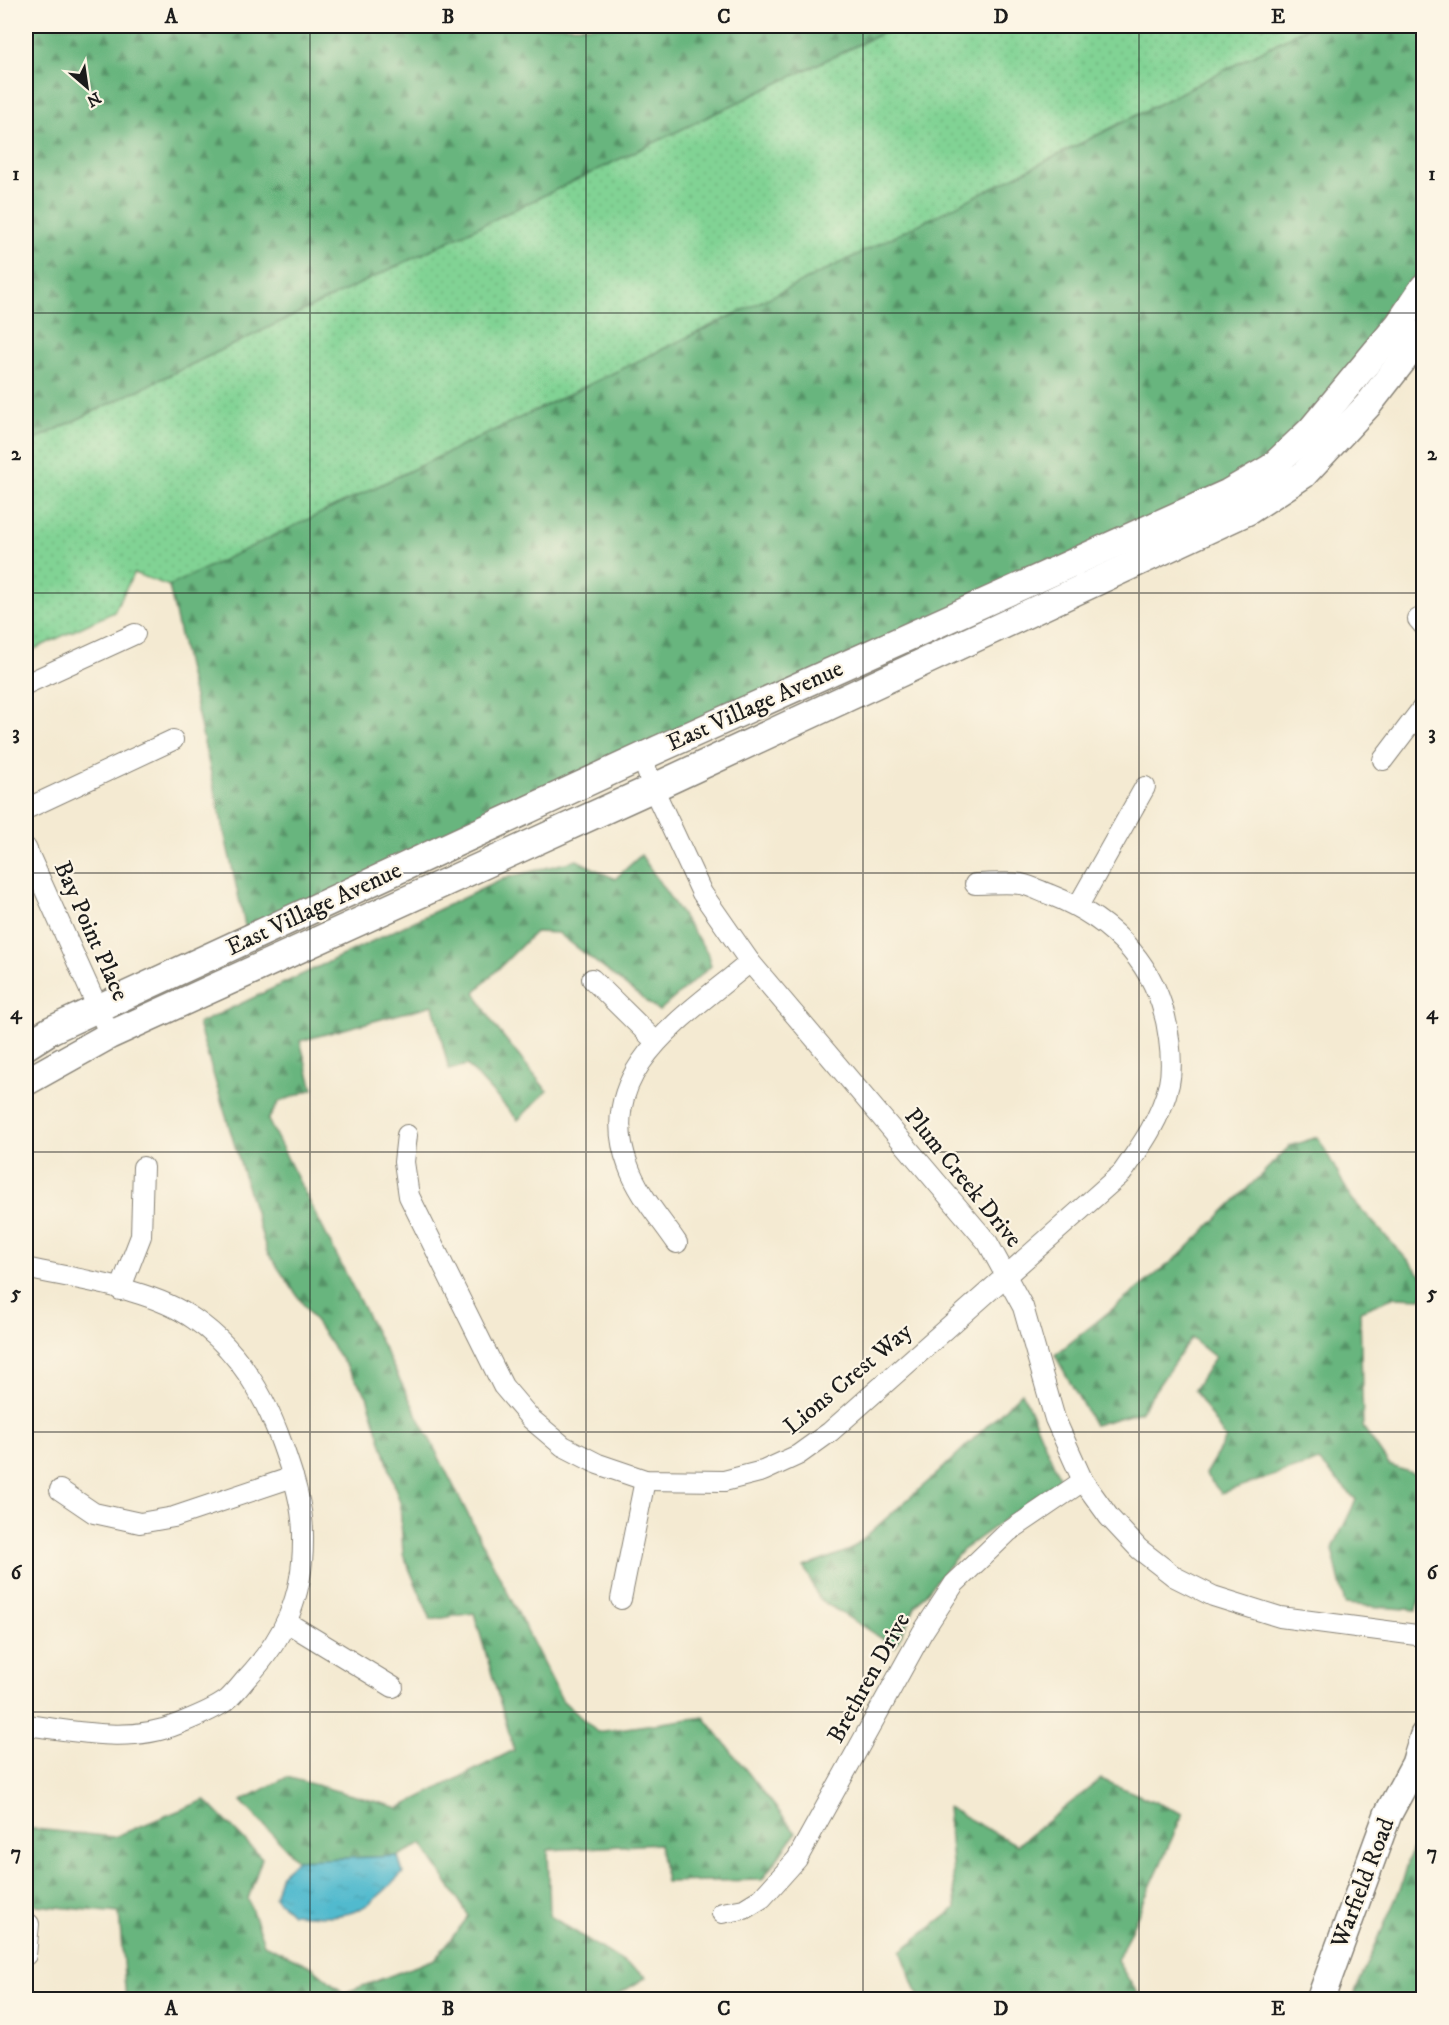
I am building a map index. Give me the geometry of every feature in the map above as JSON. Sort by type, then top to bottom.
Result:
[{"type":"street","name":"East Village Avenue","points":[[26,1046],[51,1030],[642,757],[1228,493],[1271,468],[1311,430],[1399,324],[1424,287]]},
{"type":"street","name":"East Village Avenue","points":[[26,1082],[110,1035],[653,788],[1248,511],[1303,475],[1368,405],[1424,333]]},
{"type":"street","points":[[26,684],[135,634]]},
{"type":"street","points":[[1383,760],[1424,706]]},
{"type":"street","points":[[26,809],[173,740]]},
{"type":"street","name":"Plum Creek Drive","points":[[642,757],[653,788],[702,893],[750,962],[988,1243],[1023,1307],[1055,1419],[1083,1480],[1109,1517],[1139,1549],[1175,1577],[1213,1596],[1280,1617],[1424,1636]]},
{"type":"street","points":[[1078,906],[1145,787]]},
{"type":"street","name":"Bay Point Place","points":[[26,848],[110,1035]]},
{"type":"street","name":"Lions Crest Way","points":[[407,1135],[404,1162],[409,1196],[503,1386],[531,1419],[563,1446],[598,1464],[645,1480],[724,1481],[763,1471],[798,1455],[830,1432],[1122,1173],[1150,1134],[1169,1084],[1171,1057],[1167,1017],[1159,994],[1143,964],[1125,943],[1078,906],[1022,884],[975,884]]},
{"type":"street","points":[[677,1243],[636,1183],[619,1132],[627,1084],[641,1058],[656,1042],[750,962]]},
{"type":"street","points":[[592,979],[656,1042]]},
{"type":"street","points":[[120,1290],[141,1236],[143,1167]]},
{"type":"street","points":[[26,1268],[155,1300],[194,1319],[226,1349],[247,1371],[271,1412],[299,1497],[303,1540],[300,1582],[288,1623],[259,1665],[227,1700],[177,1725],[136,1734],[104,1735],[26,1725]]},
{"type":"street","points":[[60,1490],[94,1513],[140,1523],[174,1517],[293,1477]]},
{"type":"street","points":[[621,1599],[645,1480]]},
{"type":"street","name":"Brethren Drive","points":[[722,1913],[744,1909],[762,1898],[797,1859],[922,1633],[954,1584],[1008,1532],[1083,1480]]},
{"type":"street","points":[[288,1623],[393,1687]]},
{"type":"street","name":"Warfield Road","points":[[1320,2000],[1388,1814],[1415,1764],[1424,1735]]},
{"type":"street","points":[[26,1924],[29,1924],[26,1955]]},
{"type":"green space","points":[[26,26],[897,26],[32,441],[26,427]]},
{"type":"green space","points":[[897,26],[1310,26],[885,241],[169,586],[134,573],[114,612],[26,653],[26,444]]},
{"type":"green space","points":[[1310,26],[1423,26],[1423,287],[1271,468],[248,939],[169,586],[885,241]]},
{"type":"green space","points":[[641,855],[707,952],[711,966],[659,1011],[558,933],[535,932],[475,992],[494,1025],[547,1091],[518,1120],[467,1065],[449,1070],[433,1005],[300,1041],[313,1089],[279,1102],[268,1120],[562,1700],[597,1732],[704,1717],[796,1833],[762,1880],[666,1882],[659,1844],[548,1850],[550,1916],[647,1977],[610,1999],[126,2000],[119,1913],[26,1904],[26,1828],[114,1837],[205,1800],[262,1858],[248,1899],[264,1944],[312,1967],[344,1993],[435,1959],[469,1916],[422,1844],[398,1856],[297,1860],[241,1801],[287,1777],[399,1808],[514,1750],[474,1613],[431,1620],[403,1554],[400,1503],[367,1396],[267,1252],[198,1024],[505,878],[577,860],[615,879]]},
{"type":"green space","points":[[1318,1137],[1352,1199],[1423,1277],[1423,1298],[1395,1297],[1360,1311],[1363,1427],[1389,1465],[1423,1477],[1423,1587],[1416,1610],[1345,1604],[1332,1550],[1356,1500],[1319,1461],[1221,1493],[1205,1474],[1226,1439],[1194,1390],[1215,1357],[1191,1338],[1140,1412],[1094,1425],[1055,1355],[1180,1255],[1290,1146]]},
{"type":"green space","points":[[1022,1392],[1060,1479],[961,1551],[916,1605],[895,1647],[819,1599],[804,1567],[850,1550],[939,1472]]},
{"type":"green space","points":[[1101,1779],[1183,1814],[1117,1961],[1141,1999],[919,1997],[901,1951],[956,1908],[947,1807],[1017,1845]]},
{"type":"green space","points":[[1423,1820],[1423,1999],[1352,1999],[1402,1884],[1418,1827]]},
{"type":"water","points":[[398,1856],[403,1873],[376,1898],[354,1912],[329,1916],[292,1914],[274,1897],[281,1874],[297,1860]]}]
